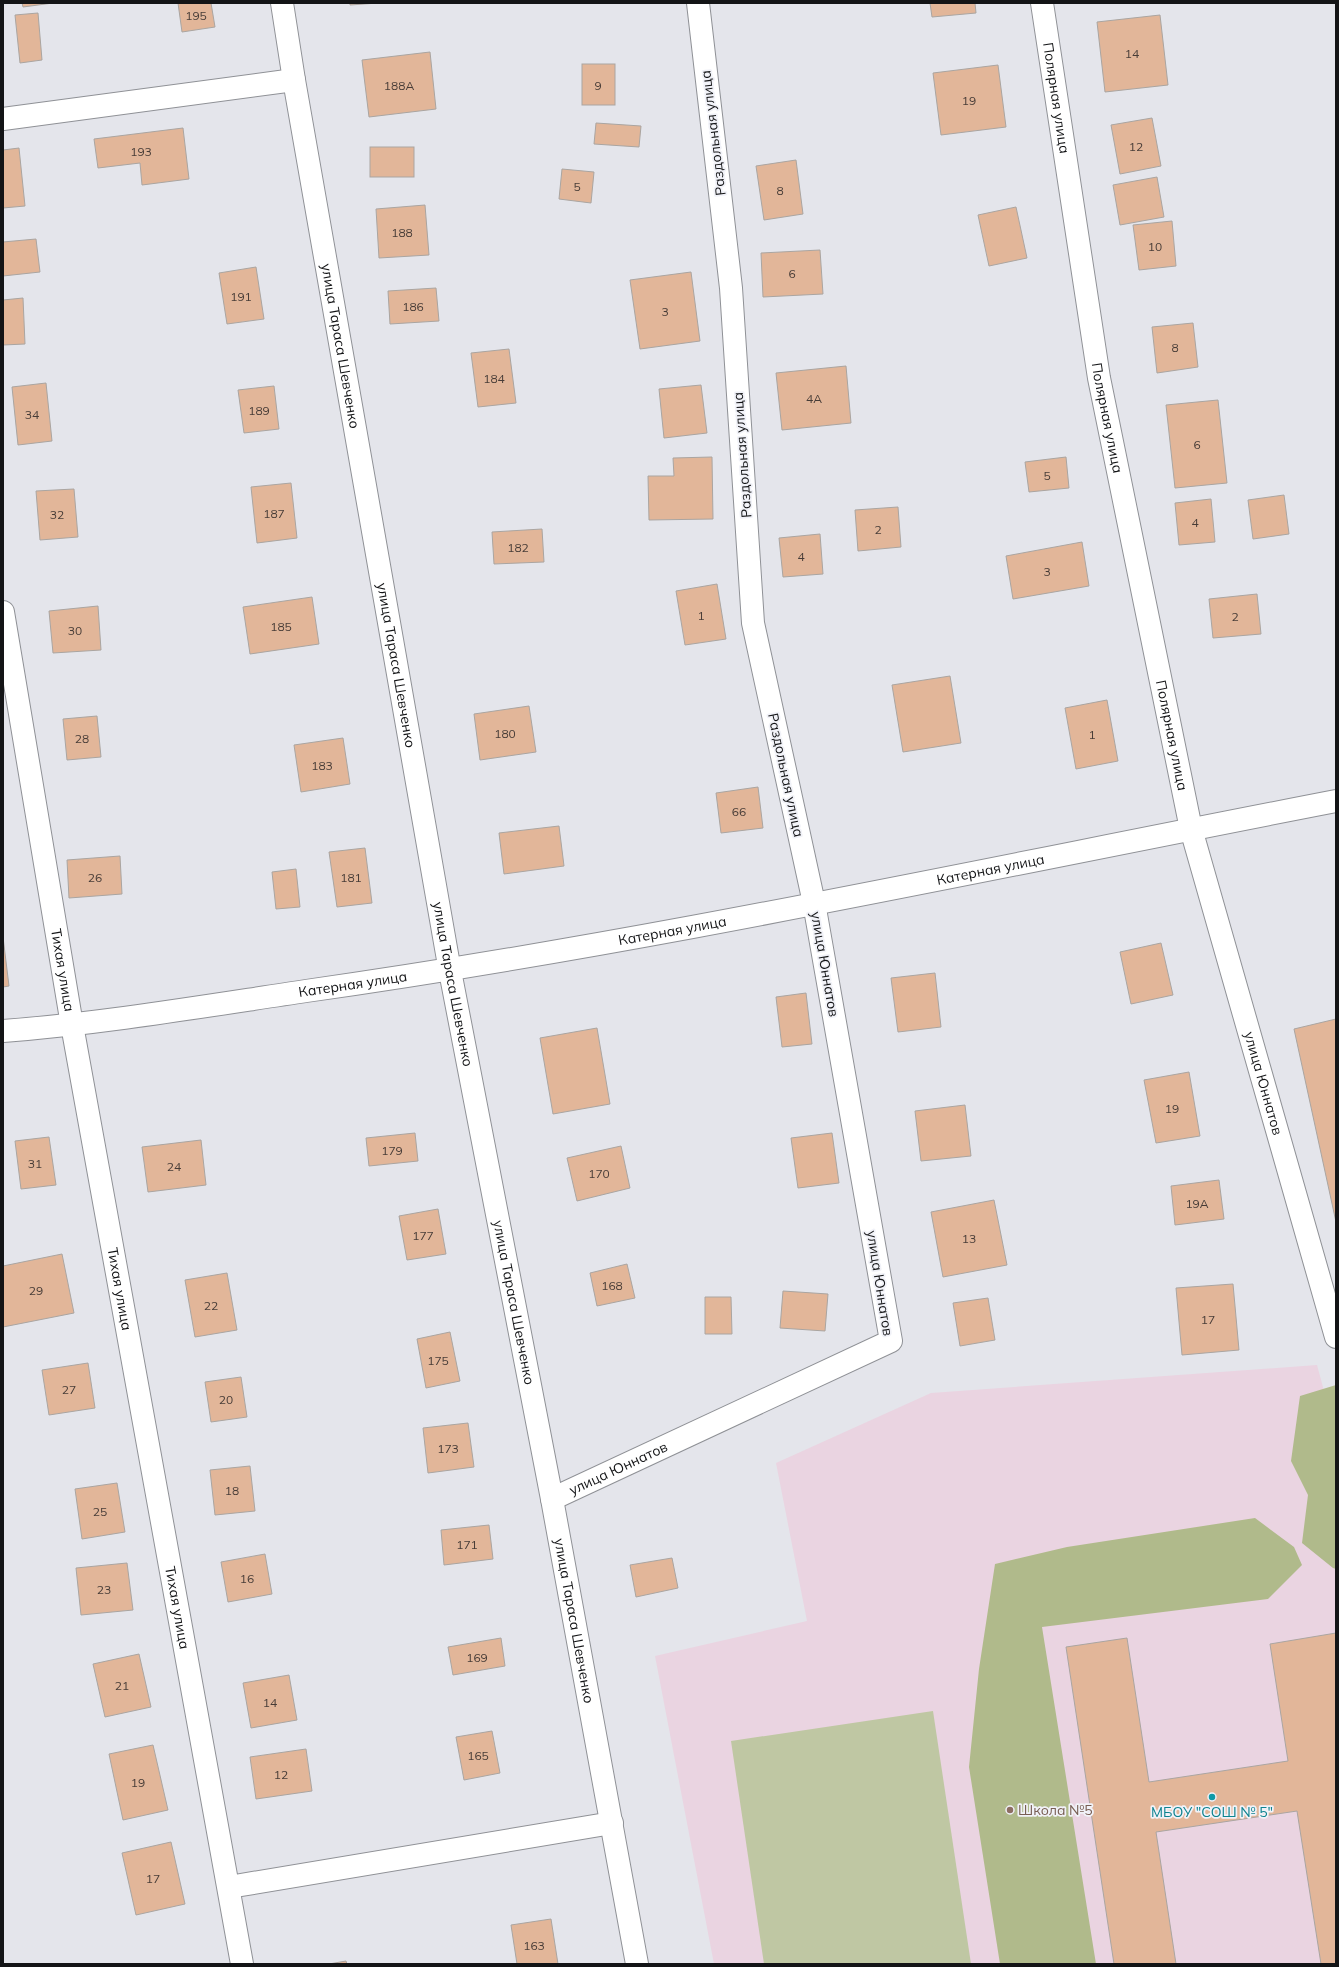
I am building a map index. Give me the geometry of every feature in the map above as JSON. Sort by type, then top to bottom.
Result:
[{"type":"street","name":"улица Тараса Шевченко","points":[[282,3],[294,80],[450,971],[552,1499],[637,1964]]},
{"type":"street","name":"Раздольная улица","points":[[698,3],[731,288],[753,623],[814,903]]},
{"type":"street","name":"Полярная улица","points":[[1042,3],[1100,378],[1191,829]]},
{"type":"street","points":[[3,119],[294,80]]},
{"type":"street","name":"Тихая улица","points":[[3,612],[72,1025],[242,1964]]},
{"type":"street","name":"Катерная улица","points":[[3,1031],[72,1025],[450,971],[814,903],[1336,801]]},
{"type":"street","name":"улица Юннатов","points":[[1191,829],[1336,1337]]},
{"type":"street","name":"улица Юннатов","points":[[552,1499],[891,1341],[814,903]]},
{"type":"street","points":[[228,1887],[612,1823]]},
{"type":"shaded area","name":"Школа №5","points":[[1317,1365],[1336,1435],[1336,1964],[714,1964],[655,1656],[807,1621],[776,1463],[931,1393]]},
{"type":"green space","points":[[1336,1385],[1336,1569],[1302,1543],[1308,1495],[1291,1461],[1300,1396]]},
{"type":"green space","points":[[1255,1518],[1294,1547],[1302,1565],[1268,1599],[1042,1627],[1096,1964],[1000,1964],[969,1767],[979,1669],[995,1564],[1067,1547]]},
{"type":"green space","points":[[933,1711],[971,1964],[764,1964],[731,1741]]},
{"type":"building","points":[[22,3],[53,3],[23,7]]},
{"type":"building","points":[[178,3],[211,3],[215,27],[182,32]]},
{"type":"building","points":[[350,3],[378,3],[350,5]]},
{"type":"building","points":[[930,3],[975,3],[976,13],[932,17]]},
{"type":"building","points":[[38,13],[42,60],[20,63],[15,15]]},
{"type":"building","points":[[1160,15],[1168,85],[1105,92],[1097,22]]},
{"type":"building","points":[[430,52],[436,109],[369,117],[362,60]]},
{"type":"building","points":[[582,64],[615,64],[615,105],[582,105]]},
{"type":"building","points":[[998,65],[1006,127],[941,135],[933,73]]},
{"type":"building","points":[[1152,118],[1161,166],[1120,174],[1111,125]]},
{"type":"building","points":[[596,123],[641,126],[639,147],[594,144]]},
{"type":"building","points":[[183,128],[189,179],[142,185],[140,163],[98,168],[94,139]]},
{"type":"building","points":[[370,147],[414,147],[414,177],[370,177]]},
{"type":"building","points":[[19,148],[25,206],[3,208],[3,150]]},
{"type":"building","points":[[796,160],[803,214],[764,220],[756,166]]},
{"type":"building","points":[[562,169],[594,172],[591,203],[559,199]]},
{"type":"building","points":[[1157,177],[1164,217],[1120,225],[1113,185]]},
{"type":"building","points":[[425,205],[429,255],[379,258],[376,209]]},
{"type":"building","points":[[1016,207],[1027,258],[989,266],[978,215]]},
{"type":"building","points":[[1172,221],[1176,266],[1139,270],[1133,225]]},
{"type":"building","points":[[36,239],[40,272],[3,276],[3,242]]},
{"type":"building","points":[[820,250],[823,294],[763,297],[761,253]]},
{"type":"building","points":[[256,267],[264,319],[227,324],[219,273]]},
{"type":"building","points":[[691,272],[700,341],[640,349],[630,280]]},
{"type":"building","points":[[436,288],[439,321],[390,324],[388,291]]},
{"type":"building","points":[[23,298],[25,344],[3,345],[3,300]]},
{"type":"building","points":[[1193,323],[1198,367],[1157,373],[1152,327]]},
{"type":"building","points":[[509,349],[516,403],[478,407],[471,353]]},
{"type":"building","points":[[846,366],[851,423],[782,430],[776,373]]},
{"type":"building","points":[[46,383],[52,441],[18,445],[12,387]]},
{"type":"building","points":[[701,385],[707,433],[664,438],[659,389]]},
{"type":"building","points":[[274,386],[279,429],[244,433],[238,390]]},
{"type":"building","points":[[1218,400],[1227,483],[1175,488],[1166,405]]},
{"type":"building","points":[[712,457],[713,519],[649,520],[648,476],[674,476],[673,458]]},
{"type":"building","points":[[1066,457],[1069,488],[1029,492],[1025,462]]},
{"type":"building","points":[[291,483],[297,538],[257,543],[251,487]]},
{"type":"building","points":[[74,489],[78,537],[40,540],[36,491]]},
{"type":"building","points":[[1284,495],[1289,534],[1253,539],[1248,500]]},
{"type":"building","points":[[1211,499],[1215,542],[1179,545],[1175,503]]},
{"type":"building","points":[[898,507],[901,547],[858,551],[855,510]]},
{"type":"building","points":[[542,529],[544,562],[494,564],[492,532]]},
{"type":"building","points":[[820,534],[823,574],[783,577],[779,538]]},
{"type":"building","points":[[1082,542],[1089,586],[1013,599],[1006,556]]},
{"type":"building","points":[[717,584],[726,639],[685,645],[676,591]]},
{"type":"building","points":[[1257,594],[1261,634],[1213,638],[1209,599]]},
{"type":"building","points":[[312,597],[319,644],[250,654],[243,607]]},
{"type":"building","points":[[98,606],[101,650],[53,653],[49,611]]},
{"type":"building","points":[[950,676],[961,743],[903,752],[892,685]]},
{"type":"building","points":[[1107,700],[1118,761],[1076,769],[1065,708]]},
{"type":"building","points":[[529,706],[536,752],[480,760],[474,714]]},
{"type":"building","points":[[97,716],[101,757],[67,760],[63,719]]},
{"type":"building","points":[[343,738],[350,784],[301,792],[294,745]]},
{"type":"building","points":[[758,787],[763,828],[721,833],[716,793]]},
{"type":"building","points":[[559,826],[564,866],[504,874],[499,833]]},
{"type":"building","points":[[365,848],[372,903],[337,907],[329,852]]},
{"type":"building","points":[[120,856],[122,894],[69,898],[67,860]]},
{"type":"building","points":[[296,869],[300,907],[276,909],[272,872]]},
{"type":"building","points":[[3,937],[9,986],[3,987]]},
{"type":"building","points":[[1161,943],[1173,995],[1131,1004],[1120,952]]},
{"type":"building","points":[[935,973],[941,1027],[898,1032],[891,978]]},
{"type":"building","points":[[806,993],[812,1044],[782,1047],[776,997]]},
{"type":"building","points":[[1336,1019],[1336,1222],[1294,1029]]},
{"type":"building","points":[[597,1028],[610,1104],[553,1114],[540,1038]]},
{"type":"building","points":[[1189,1072],[1200,1136],[1156,1143],[1144,1080]]},
{"type":"building","points":[[965,1105],[971,1156],[921,1161],[915,1111]]},
{"type":"building","points":[[415,1133],[418,1161],[369,1166],[366,1138]]},
{"type":"building","points":[[832,1133],[839,1183],[798,1188],[791,1138]]},
{"type":"building","points":[[49,1137],[56,1185],[21,1189],[15,1141]]},
{"type":"building","points":[[201,1140],[206,1185],[148,1192],[142,1147]]},
{"type":"building","points":[[621,1146],[630,1188],[577,1201],[567,1158]]},
{"type":"building","points":[[1219,1180],[1224,1219],[1175,1225],[1171,1186]]},
{"type":"building","points":[[994,1200],[1007,1265],[943,1277],[931,1212]]},
{"type":"building","points":[[438,1209],[446,1254],[407,1260],[399,1216]]},
{"type":"building","points":[[62,1254],[74,1313],[3,1327],[3,1266]]},
{"type":"building","points":[[627,1264],[635,1298],[597,1306],[590,1273]]},
{"type":"building","points":[[227,1273],[237,1330],[195,1337],[185,1280]]},
{"type":"building","points":[[1233,1284],[1239,1350],[1182,1355],[1176,1288]]},
{"type":"building","points":[[783,1291],[828,1294],[825,1331],[780,1328]]},
{"type":"building","points":[[705,1297],[731,1297],[732,1334],[705,1334]]},
{"type":"building","points":[[988,1298],[995,1340],[960,1346],[953,1303]]},
{"type":"building","points":[[450,1332],[460,1381],[426,1388],[417,1339]]},
{"type":"building","points":[[88,1363],[95,1408],[49,1415],[42,1370]]},
{"type":"building","points":[[241,1377],[247,1417],[211,1422],[205,1382]]},
{"type":"building","points":[[468,1423],[474,1467],[428,1473],[423,1428]]},
{"type":"building","points":[[250,1466],[255,1511],[215,1515],[210,1470]]},
{"type":"building","points":[[117,1483],[125,1532],[82,1539],[75,1489]]},
{"type":"building","points":[[489,1525],[493,1559],[444,1565],[441,1530]]},
{"type":"building","points":[[265,1554],[272,1594],[228,1602],[221,1562]]},
{"type":"building","points":[[672,1558],[678,1588],[636,1597],[630,1565]]},
{"type":"building","points":[[127,1563],[133,1610],[81,1615],[76,1568]]},
{"type":"building","name":"МБОУ \"СОШ № 5\"","points":[[1336,1633],[1336,1964],[1321,1964],[1297,1811],[1156,1832],[1176,1964],[1114,1964],[1066,1647],[1127,1638],[1149,1782],[1288,1761],[1270,1644]]},
{"type":"building","points":[[501,1638],[505,1666],[453,1675],[448,1647]]},
{"type":"building","points":[[139,1654],[151,1707],[105,1717],[93,1664]]},
{"type":"building","points":[[289,1675],[297,1720],[251,1728],[243,1683]]},
{"type":"building","points":[[492,1731],[500,1773],[464,1780],[456,1737]]},
{"type":"building","points":[[153,1745],[168,1810],[123,1820],[109,1754]]},
{"type":"building","points":[[306,1749],[312,1791],[256,1799],[250,1757]]},
{"type":"building","points":[[171,1842],[185,1904],[136,1915],[122,1853]]},
{"type":"building","points":[[551,1919],[558,1964],[517,1964],[511,1925]]},
{"type":"building","points":[[346,1961],[347,1964],[329,1964]]},
{"type":"place","name":"МБОУ \"СОШ № 5\"","points":[[1212,1797]]},
{"type":"place","name":"Школа №5","points":[[1010,1810]]}]
